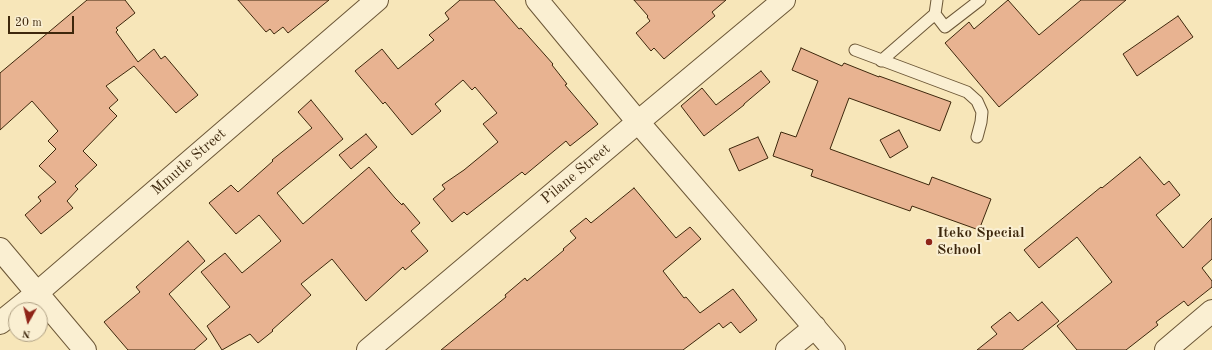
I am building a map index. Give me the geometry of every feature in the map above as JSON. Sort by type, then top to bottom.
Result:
[{"type":"street","name":"Mmutle Street","points":[[0,323],[37,293],[377,0]]},
{"type":"street","points":[[537,0],[638,122],[834,350]]},
{"type":"street","name":"Pilane Street","points":[[368,350],[784,0]]},
{"type":"street","points":[[0,249],[85,350]]},
{"type":"street","points":[[1166,350],[1212,311]]},
{"type":"street","points":[[787,350],[815,327]]},
{"type":"lane","points":[[881,61],[935,14],[938,0]]},
{"type":"lane","points":[[935,14],[945,27],[980,0]]},
{"type":"lane","points":[[855,50],[967,92],[977,101],[982,112],[982,122],[977,137]]},
{"type":"building","points":[[87,0],[125,0],[135,13],[116,28],[118,30],[116,32],[138,62],[154,49],[161,59],[165,56],[198,95],[176,113],[134,66],[106,86],[118,100],[109,108],[117,116],[83,151],[97,165],[75,186],[78,189],[67,201],[73,208],[41,234],[25,215],[41,201],[38,197],[56,182],[39,166],[56,149],[48,141],[58,131],[32,101],[0,130],[0,73]]},
{"type":"building","points":[[238,0],[329,0],[288,33],[283,27],[274,34],[270,29],[266,32]]},
{"type":"building","points":[[460,0],[494,0],[519,29],[521,28],[553,64],[552,65],[567,84],[565,85],[598,124],[570,146],[566,141],[525,175],[522,172],[467,215],[464,212],[452,222],[433,199],[445,189],[442,185],[464,170],[498,142],[483,124],[497,113],[475,87],[472,90],[463,80],[435,104],[441,111],[412,135],[385,102],[383,104],[355,71],[382,49],[398,69],[434,40],[429,35],[449,19],[445,13]]},
{"type":"building","points":[[634,0],[726,0],[712,12],[715,16],[664,59],[654,48],[651,51],[636,33],[650,21],[647,17],[648,16]]},
{"type":"building","points":[[1008,0],[1039,35],[1081,0],[1126,0],[999,107],[945,43],[969,22],[974,29]]},
{"type":"building","points":[[1178,16],[1193,37],[1137,76],[1123,54]]},
{"type":"building","points":[[801,48],[842,66],[844,63],[951,102],[940,131],[849,98],[830,149],[929,185],[932,177],[991,199],[979,230],[912,206],[910,211],[811,176],[813,170],[773,156],[781,132],[796,137],[818,81],[792,70]]},
{"type":"building","points":[[761,71],[770,82],[744,105],[704,136],[681,106],[702,88],[716,105]]},
{"type":"building","points":[[311,100],[343,139],[277,193],[303,224],[369,167],[395,198],[402,205],[403,203],[420,223],[411,231],[428,251],[405,270],[403,267],[366,301],[332,259],[301,284],[311,295],[272,330],[273,331],[258,343],[250,334],[222,350],[207,326],[230,307],[201,272],[225,253],[242,273],[281,241],[259,215],[236,234],[209,203],[231,185],[238,192],[273,161],[272,160],[312,128],[298,112]]},
{"type":"building","points":[[899,130],[908,147],[890,158],[880,140]]},
{"type":"building","points":[[366,134],[377,147],[351,169],[339,155]]},
{"type":"building","points":[[758,137],[768,158],[739,171],[729,149]]},
{"type":"building","points":[[1140,157],[1164,185],[1169,181],[1180,195],[1156,215],[1183,248],[1212,218],[1212,259],[1202,268],[1212,281],[1212,287],[1188,306],[1184,301],[1156,322],[1158,325],[1126,350],[1077,350],[1057,326],[1112,282],[1077,237],[1039,268],[1024,250]]},
{"type":"building","points":[[634,188],[676,238],[690,227],[701,239],[663,271],[684,298],[686,297],[700,313],[733,289],[757,320],[740,333],[731,322],[723,328],[719,323],[683,350],[441,350],[506,297],[505,295],[525,278],[527,281],[564,250],[563,249],[576,238],[570,231],[586,218],[591,223]]},
{"type":"building","points":[[188,241],[205,261],[169,294],[207,339],[194,350],[128,350],[104,322],[140,292],[136,287]]},
{"type":"building","points":[[1042,302],[1059,321],[1022,350],[977,350],[997,334],[991,327],[1010,312],[1018,321]]},
{"type":"place","name":"Iteko Special School","points":[[929,242]]}]
